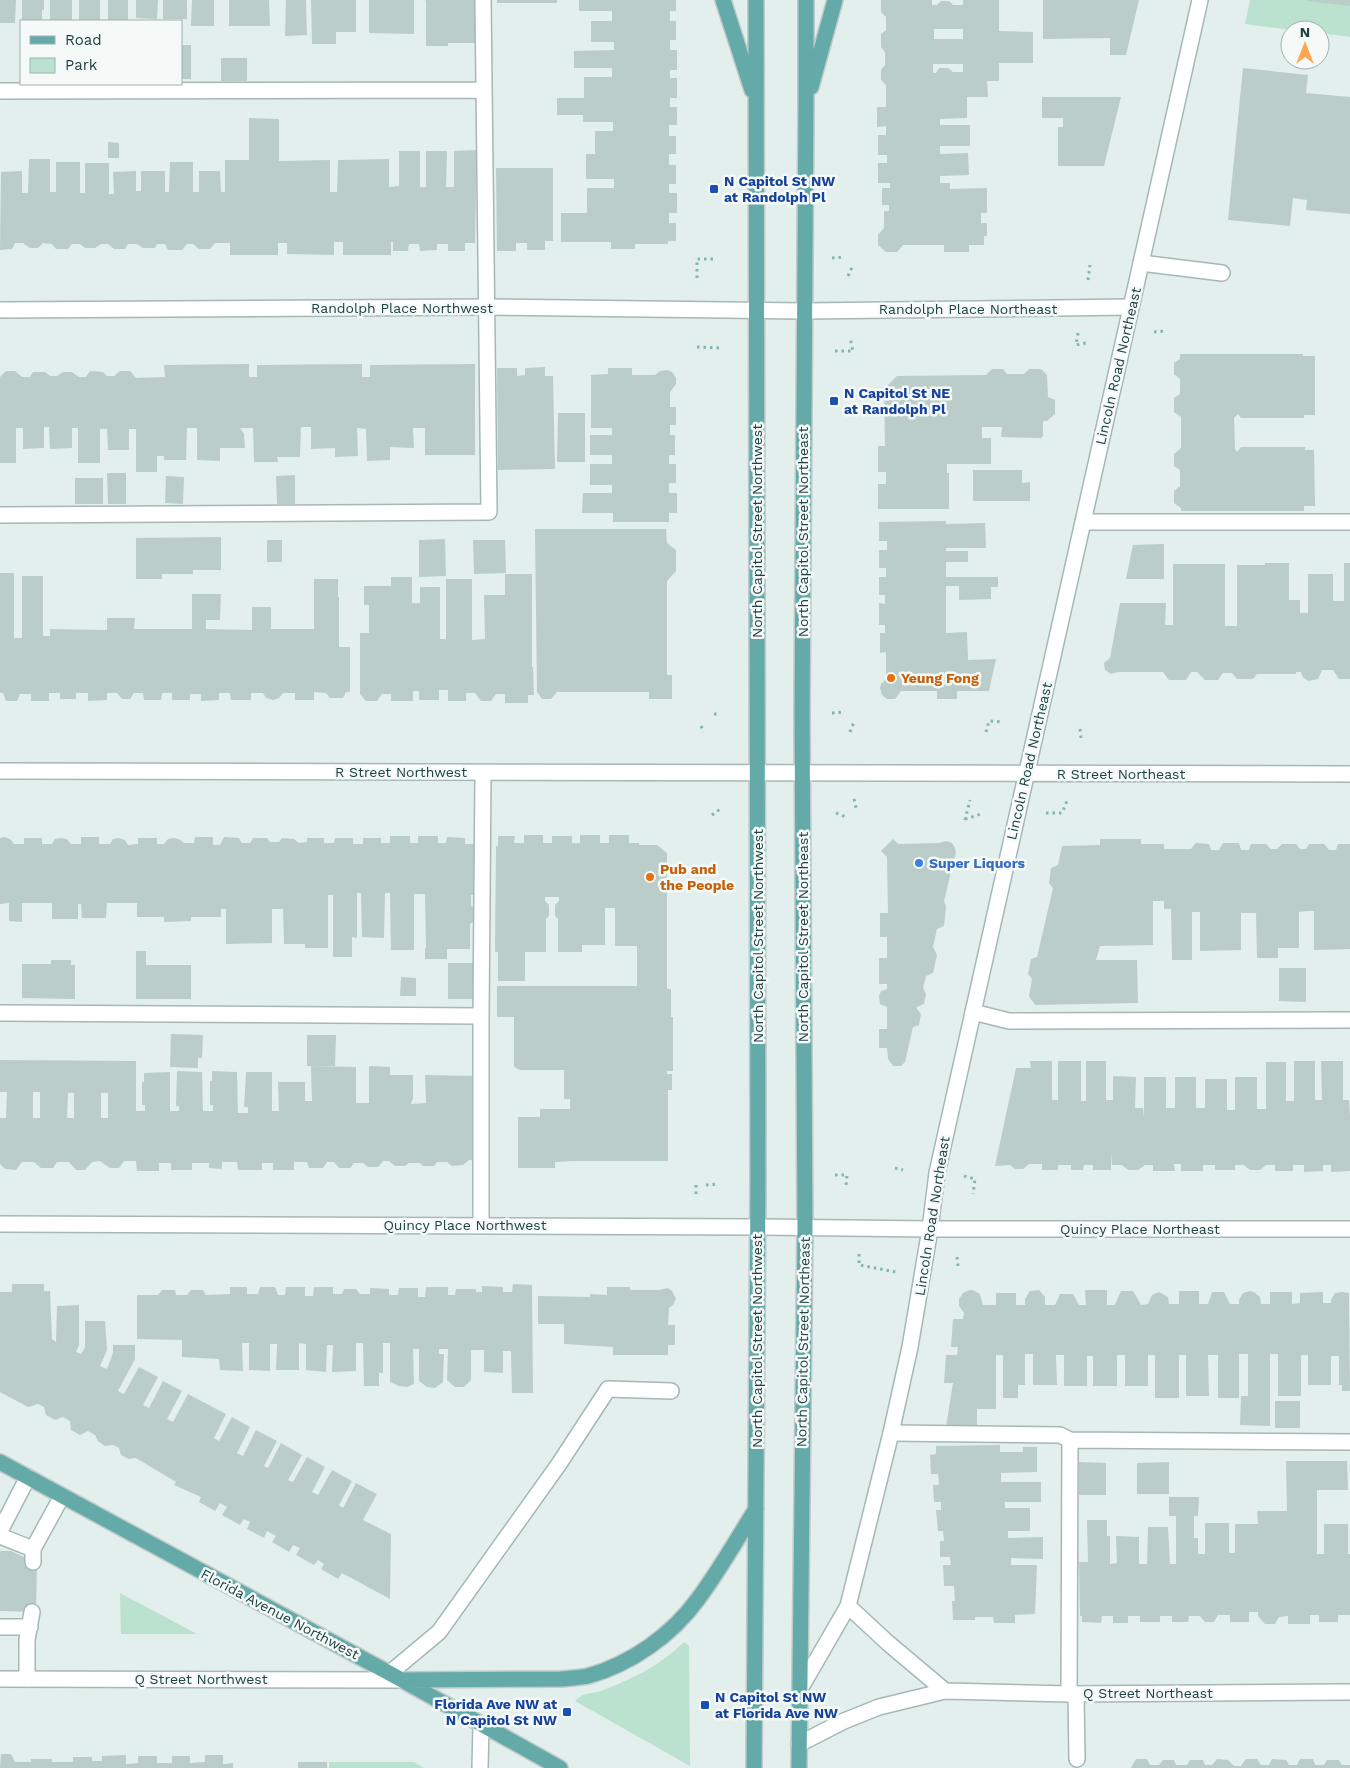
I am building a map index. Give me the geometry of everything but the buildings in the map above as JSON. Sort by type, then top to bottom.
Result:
[{"type":"main road","name":"North Capitol Street Northwest","points":[[723,0],[756,104]]},
{"type":"main road","name":"North Capitol Street Northwest","points":[[754,1768],[757,1227],[756,0]]},
{"type":"main road","name":"North Capitol Street Northeast","points":[[799,1768],[804,1228],[802,773],[806,0]]},
{"type":"main road","name":"North Capitol Street Northeast","points":[[806,106],[835,0]]},
{"type":"main road","name":"Florida Avenue Northwest","points":[[0,1462],[560,1768]]},
{"type":"main road","points":[[396,1677],[561,1679],[586,1676],[631,1658],[666,1633],[698,1600],[756,1509]]},
{"type":"street","points":[[0,515],[488,512],[483,0]]},
{"type":"street","name":"Lincoln Road Northeast","points":[[800,1689],[848,1606],[891,1434],[910,1347],[930,1229],[937,1173],[1200,0]]},
{"type":"street","points":[[0,91],[483,90]]},
{"type":"street","points":[[1141,263],[1222,273]]},
{"type":"street","name":"Randolph Place Northwest","points":[[0,310],[486,307],[804,311]]},
{"type":"street","name":"Randolph Place Northeast","points":[[804,311],[1131,307]]},
{"type":"street","points":[[1083,522],[1350,522]]},
{"type":"street","name":"R Street Northwest","points":[[0,771],[802,773]]},
{"type":"street","points":[[481,1225],[483,773]]},
{"type":"street","name":"R Street Northeast","points":[[802,773],[1350,774]]},
{"type":"street","points":[[973,1012],[1009,1021],[1350,1020]]},
{"type":"street","points":[[0,1013],[481,1016]]},
{"type":"street","name":"Quincy Place Northwest","points":[[0,1224],[481,1225],[930,1229]]},
{"type":"street","name":"Quincy Place Northeast","points":[[930,1229],[1350,1229]]},
{"type":"street","points":[[396,1677],[439,1632],[559,1464],[608,1390],[671,1391]]},
{"type":"street","points":[[891,1434],[1060,1435],[1070,1440],[1350,1442]]},
{"type":"street","points":[[1070,1440],[1072,1694],[1077,1759]]},
{"type":"street","points":[[0,1531],[28,1477]]},
{"type":"street","points":[[0,1536],[33,1555],[62,1496]]},
{"type":"street","points":[[848,1606],[945,1691]]},
{"type":"street","points":[[0,1627],[31,1619],[27,1640],[27,1679]]},
{"type":"street","name":"Q Street Northwest","points":[[0,1679],[396,1677]]},
{"type":"street","name":"Q Street Northeast","points":[[799,1744],[844,1721],[878,1707],[945,1691],[1072,1694],[1350,1692]]},
{"type":"street","points":[[480,1768],[481,1724]]},
{"type":"path","points":[[832,258],[843,257]]},
{"type":"path","points":[[697,278],[697,259],[713,259]]},
{"type":"path","points":[[848,276],[853,265]]},
{"type":"path","points":[[1088,280],[1090,265]]},
{"type":"path","points":[[1150,333],[1166,331]]},
{"type":"path","points":[[1078,332],[1076,345],[1086,343]]},
{"type":"path","points":[[835,351],[853,351],[850,338]]},
{"type":"path","points":[[697,347],[720,348]]},
{"type":"path","points":[[832,713],[845,712]]},
{"type":"path","points":[[714,714],[720,714]]},
{"type":"path","points":[[986,732],[989,720],[1003,722]]},
{"type":"path","points":[[850,732],[854,722]]},
{"type":"path","points":[[701,726],[704,732]]},
{"type":"path","points":[[1080,729],[1081,738]]},
{"type":"path","points":[[970,797],[965,820],[981,814]]},
{"type":"path","points":[[1046,813],[1062,813],[1068,797]]},
{"type":"path","points":[[854,798],[856,808]]},
{"type":"path","points":[[712,815],[720,809]]},
{"type":"path","points":[[836,813],[846,816]]},
{"type":"path","points":[[894,1168],[903,1170]]},
{"type":"path","points":[[835,1174],[847,1175],[846,1186]]},
{"type":"path","points":[[964,1176],[975,1179],[973,1194]]},
{"type":"path","points":[[706,1185],[717,1184]]},
{"type":"path","points":[[696,1185],[696,1197]]},
{"type":"path","points":[[859,1251],[859,1265],[897,1272]]},
{"type":"path","points":[[957,1254],[958,1266]]},
{"type":"green space","points":[[1250,0],[1350,0],[1350,37],[1330,34],[1330,20],[1280,20],[1280,28],[1245,24]]},
{"type":"green space","points":[[120,1593],[197,1634],[121,1634]]},
{"type":"green space","points":[[684,1642],[689,1646],[690,1766],[575,1701],[582,1696],[614,1686],[636,1676],[666,1657]]},
{"type":"green space","points":[[329,1762],[414,1762],[424,1768],[329,1768]]},
{"type":"place","name":"N Capitol St NW at Randolph Pl","points":[[714,189]]},
{"type":"place","name":"N Capitol St NE at Randolph Pl","points":[[834,401]]},
{"type":"place","name":"Yeung Fong","points":[[891,678]]},
{"type":"place","name":"Super Liquors","points":[[919,863]]},
{"type":"place","name":"Pub and the People","points":[[650,877]]},
{"type":"place","name":"N Capitol St NW at Florida Ave NW","points":[[705,1705]]},
{"type":"place","name":"Florida Ave NW at N Capitol St NW","points":[[567,1712]]}]
